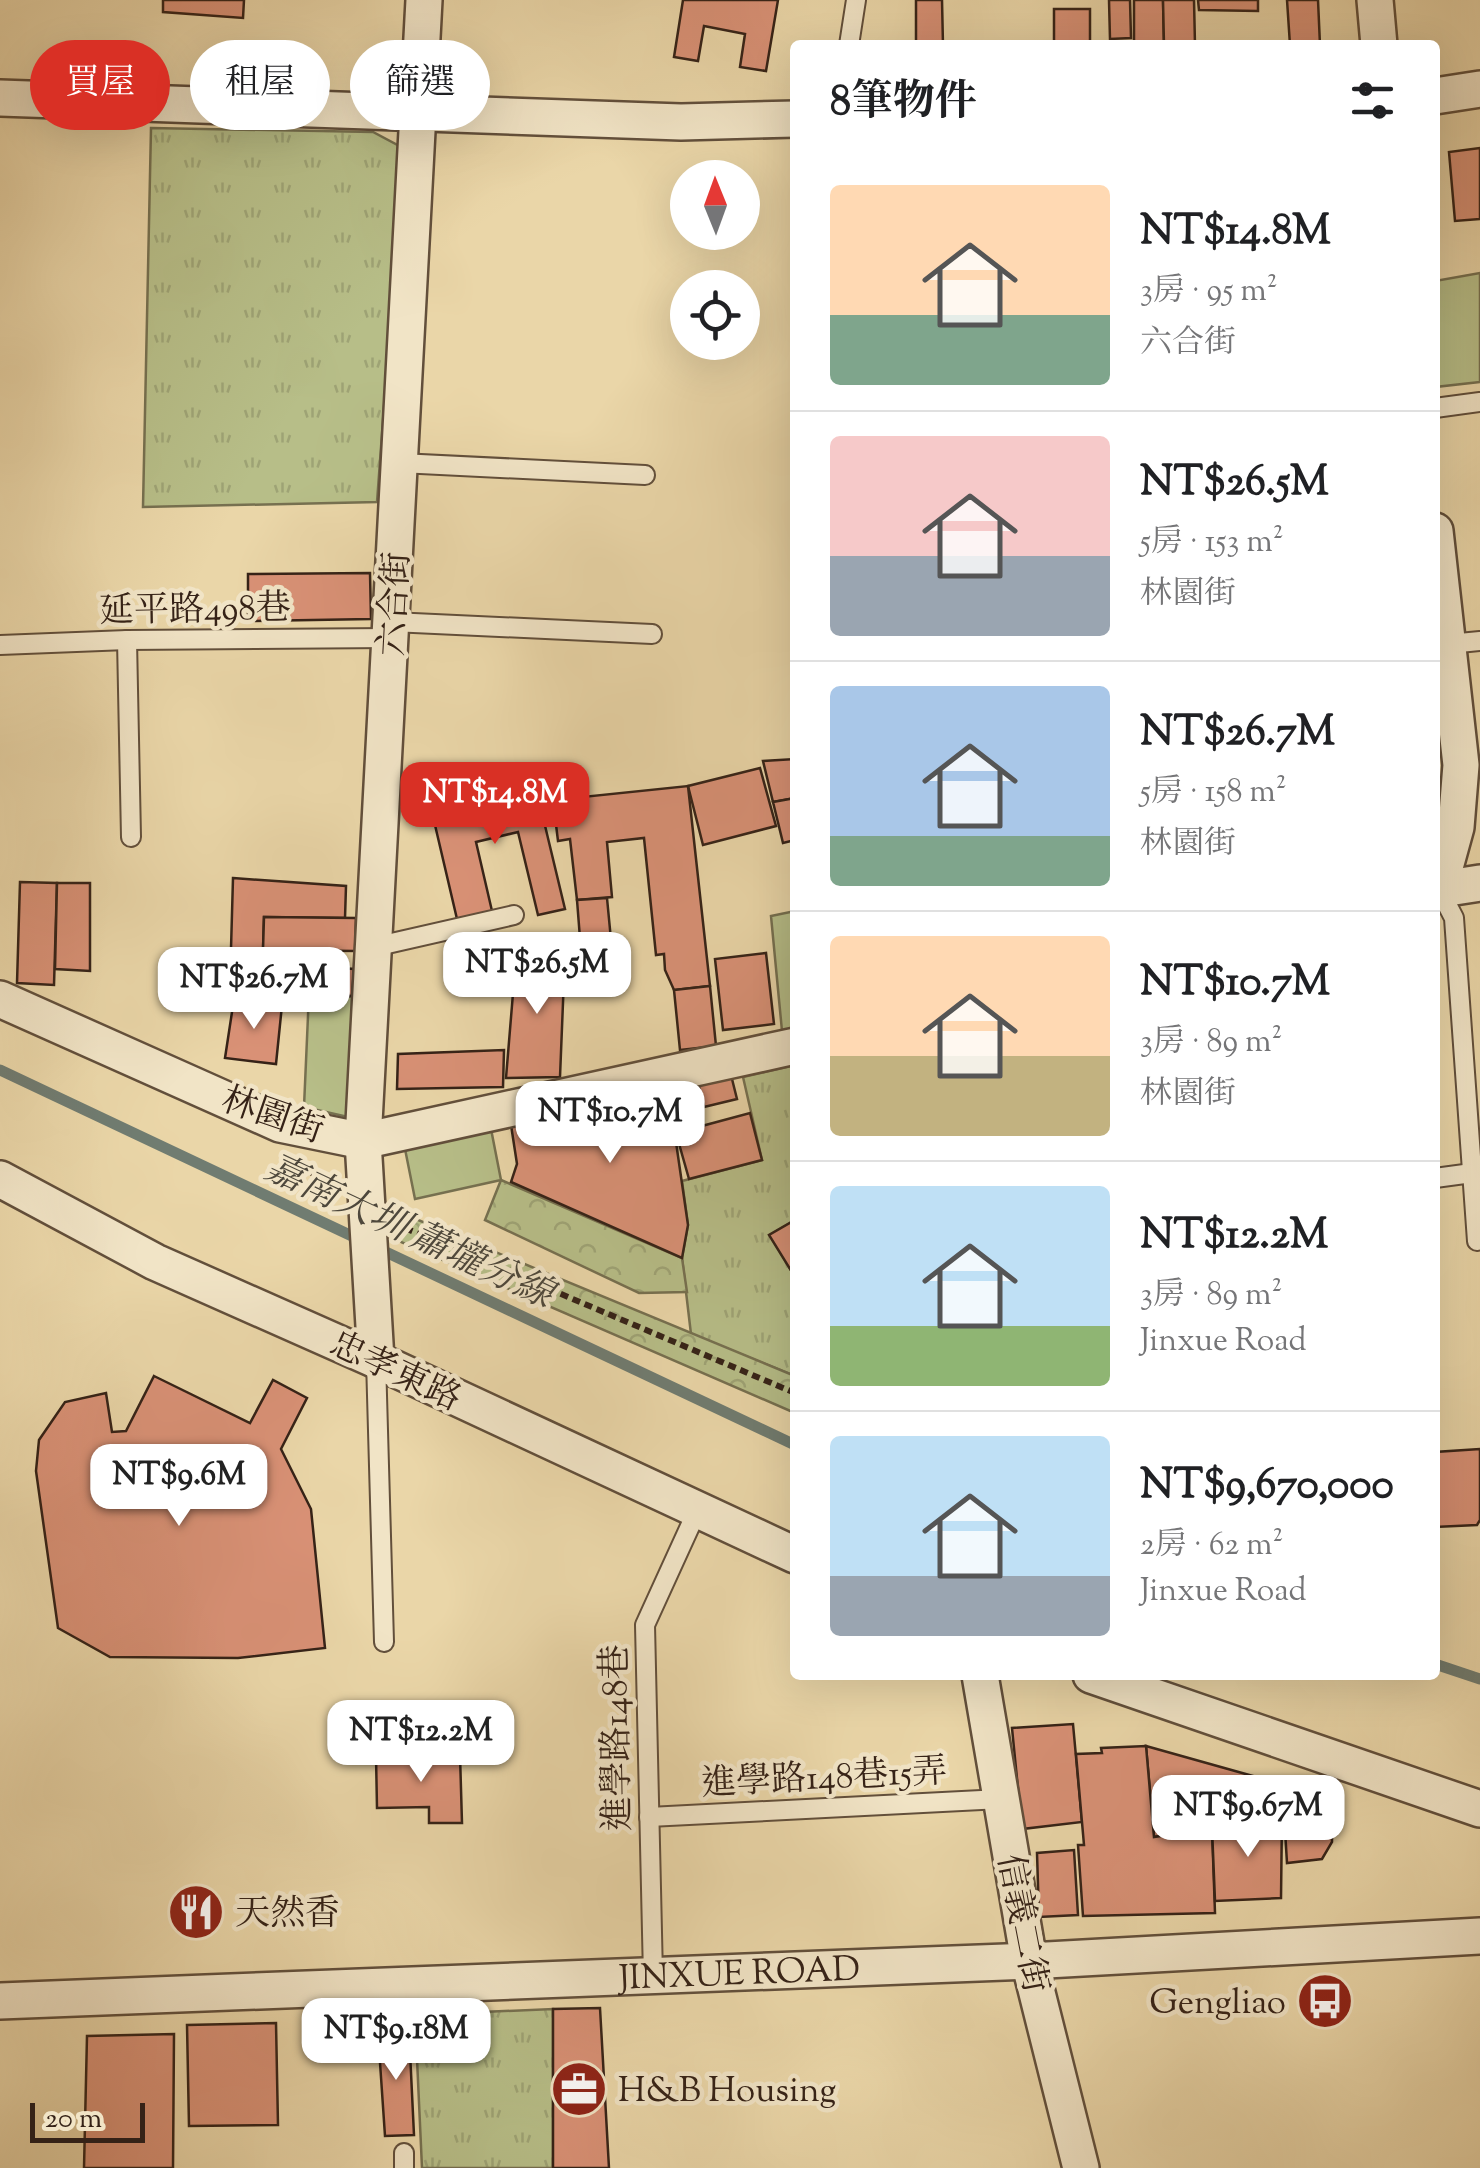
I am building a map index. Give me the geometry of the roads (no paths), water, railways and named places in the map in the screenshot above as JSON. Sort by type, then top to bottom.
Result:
[{"type":"street","name":"六合街","points":[[423,40],[424,0]]},
{"type":"street","points":[[1375,0],[1379,40]]},
{"type":"street","points":[[1440,95],[1480,89]]},
{"type":"street","points":[[0,98],[350,110]]},
{"type":"street","points":[[490,115],[681,122],[790,119]]},
{"type":"street","name":"六合街","points":[[376,1360],[363,1141],[419,130]]},
{"type":"street","points":[[1440,550],[1464,642],[1456,827],[1440,880]]},
{"type":"street","points":[[1440,890],[1480,883]]},
{"type":"street","name":"林園街","points":[[0,999],[280,1124],[363,1141],[790,1047]]},
{"type":"street","name":"忠孝東路","points":[[0,1179],[155,1262],[790,1552]]},
{"type":"street","name":"信義二街","points":[[981,1680],[1029,1961],[1081,2168]]},
{"type":"street","points":[[1106,1680],[1480,1808]]},
{"type":"street","name":"JINXUE ROAD","points":[[0,2001],[1029,1961],[1480,1936]]},
{"type":"lane","points":[[850,40],[856,0]]},
{"type":"lane","points":[[1440,407],[1480,402]]},
{"type":"lane","points":[[400,463],[645,475]]},
{"type":"lane","name":"延平路498巷","points":[[0,645],[391,630],[652,634]]},
{"type":"lane","points":[[127,640],[131,837]]},
{"type":"lane","points":[[1440,895],[1454,918],[1477,1242]]},
{"type":"lane","points":[[374,947],[514,915]]},
{"type":"lane","points":[[1440,1177],[1472,1173]]},
{"type":"lane","points":[[376,1360],[384,1642]]},
{"type":"lane","name":"進學路148巷","points":[[654,1976],[645,1625],[698,1511]]},
{"type":"lane","name":"進學路148巷15弄","points":[[650,1818],[1001,1799]]},
{"type":"waterway","name":"嘉南大圳 蕭壠分線","points":[[0,1070],[790,1443]]},
{"type":"waterway","name":"嘉南大圳 蕭壠分線","points":[[1440,1666],[1480,1679]]},
{"type":"place","name":"天然香","points":[[196,1912]]},
{"type":"place","name":"Gengliao","points":[[1325,2001]]},
{"type":"place","name":"H&B Housing","points":[[579,2089]]}]
